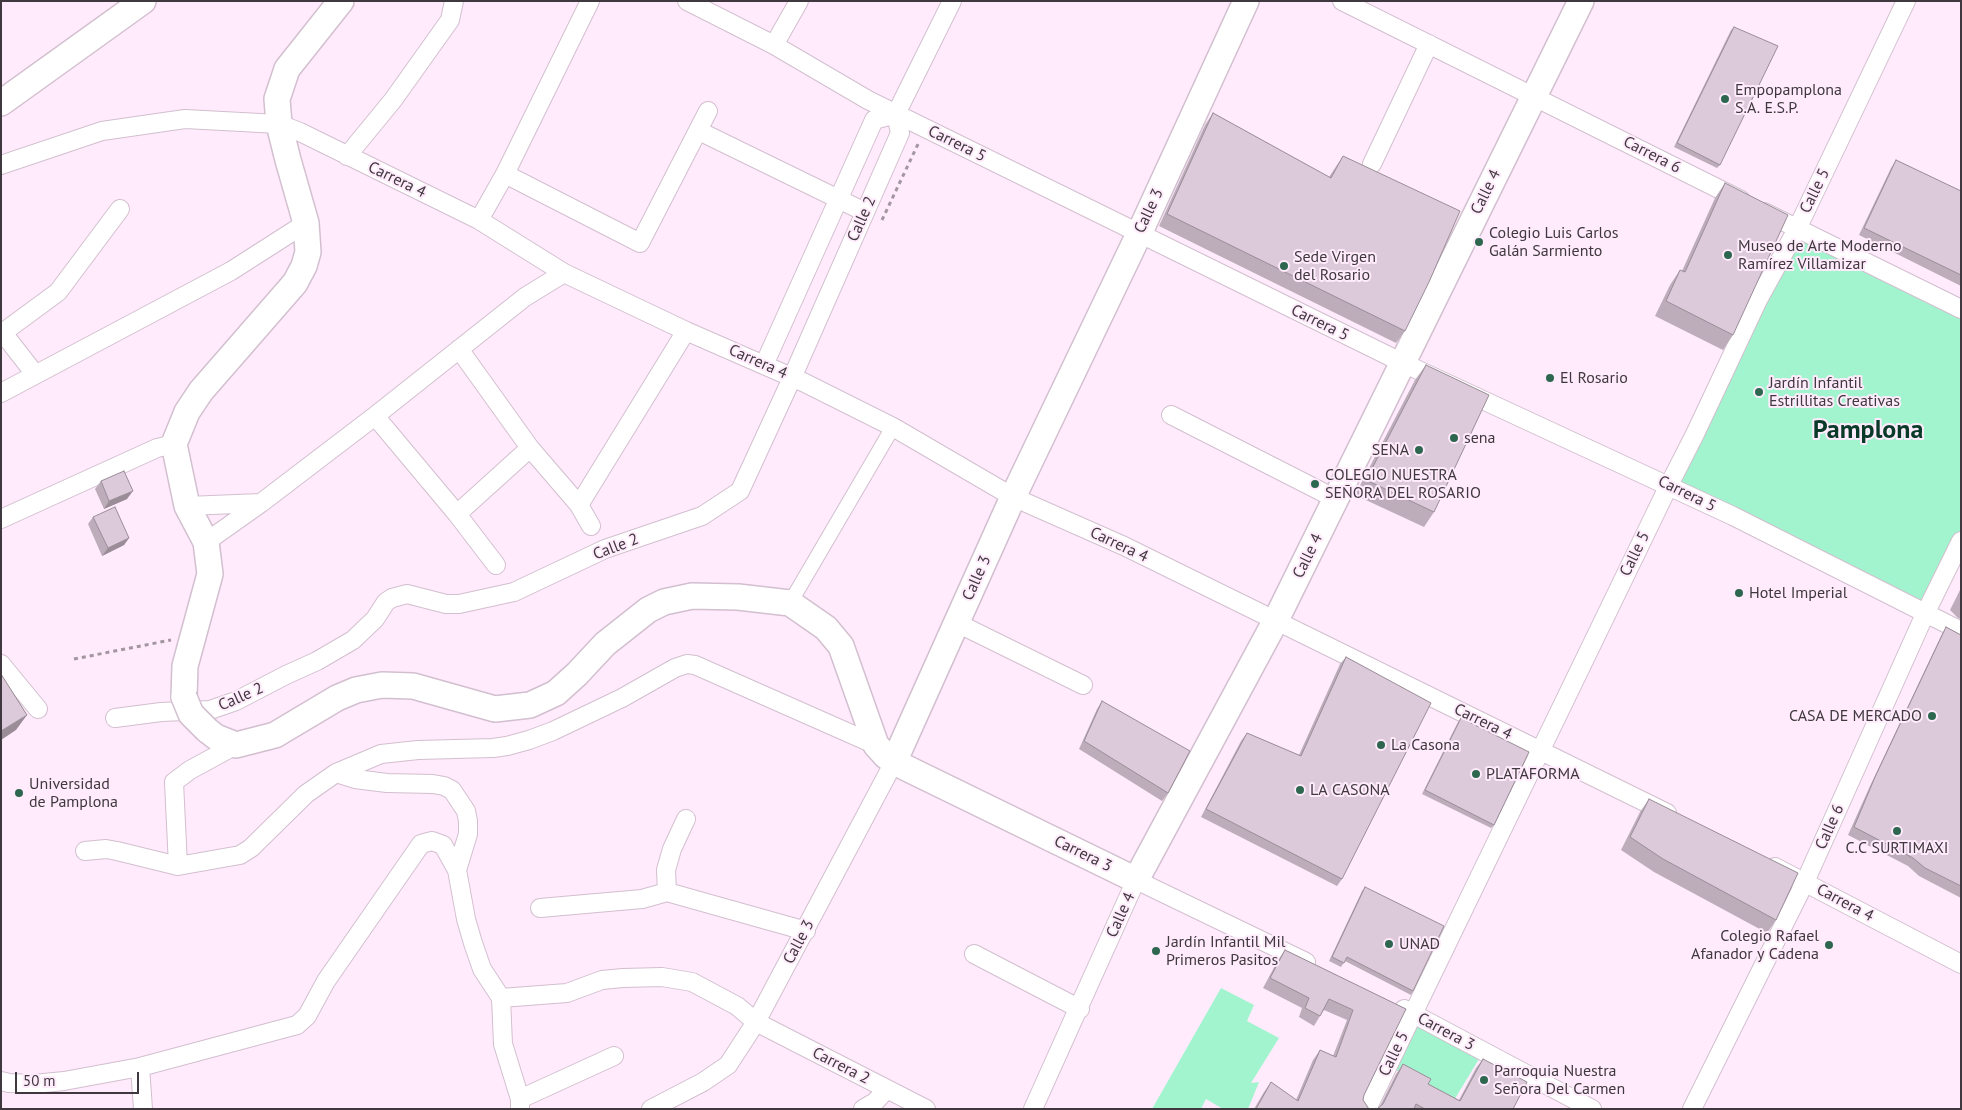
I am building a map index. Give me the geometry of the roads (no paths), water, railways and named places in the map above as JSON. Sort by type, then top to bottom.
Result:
[{"type":"main road","points":[[1,103],[142,1]]},
{"type":"main road","points":[[341,1],[287,69],[277,99],[279,124],[306,223],[308,252],[304,266],[295,284],[201,391],[187,412],[174,444],[187,506],[206,542],[210,574],[185,666],[184,697],[191,714],[216,737],[236,745],[275,735],[337,698],[356,690],[382,685],[413,686],[495,710],[530,705],[556,692],[577,674],[605,644],[648,610],[664,602],[692,596],[738,597],[790,603],[826,628],[841,646],[876,745]]},
{"type":"main road","name":"Calle 3","points":[[894,762],[1013,497],[1246,1]]},
{"type":"main road","name":"Calle 4","points":[[1136,880],[1276,620],[1580,1]]},
{"type":"main road","name":"Carrera 3","points":[[876,745],[894,762],[1136,880]]},
{"type":"street","points":[[347,156],[393,100],[450,20],[454,1]]},
{"type":"street","points":[[479,220],[505,174],[590,1]]},
{"type":"street","name":"Carrera 5","points":[[686,1],[774,45],[868,100],[1138,234],[1403,363],[1669,485],[1961,631]]},
{"type":"street","points":[[774,45],[799,1]]},
{"type":"street","points":[[896,114],[952,1]]},
{"type":"street","name":"Carrera 6","points":[[1342,1],[1534,95],[1961,310]]},
{"type":"street","name":"Calle 5","points":[[1367,1109],[1695,434],[1758,300],[1797,229],[1906,1]]},
{"type":"street","points":[[1372,164],[1429,44]]},
{"type":"street","points":[[505,174],[640,243],[708,111]]},
{"type":"street","name":"Calle 2","points":[[115,718],[161,712],[210,710],[236,701],[317,661],[353,640],[375,619],[386,602],[392,598],[407,594],[446,604],[460,604],[514,592],[605,549],[702,516],[740,491],[900,133],[896,114],[874,120],[764,365]]},
{"type":"street","name":"Carrera 4","points":[[1,165],[102,131],[184,119],[279,124],[300,132],[479,220],[564,273],[894,427],[1013,497],[1124,546],[1682,821]]},
{"type":"street","points":[[699,131],[865,212]]},
{"type":"street","points":[[35,374],[2,333],[58,292],[120,209]]},
{"type":"street","points":[[1,393],[231,271],[306,223]]},
{"type":"street","points":[[206,542],[261,503],[375,416],[525,297],[564,273]]},
{"type":"street","points":[[579,505],[686,330]]},
{"type":"street","points":[[459,349],[530,448],[579,505],[591,526]]},
{"type":"street","points":[[1171,415],[1336,499]]},
{"type":"street","points":[[375,416],[457,514],[496,565]]},
{"type":"street","points":[[790,603],[894,427]]},
{"type":"street","points":[[1,519],[157,448],[174,444]]},
{"type":"street","points":[[457,514],[530,448]]},
{"type":"street","points":[[187,506],[261,503]]},
{"type":"street","name":"Calle 6","points":[[1692,1109],[1805,882],[1925,614],[1961,541]]},
{"type":"street","points":[[957,623],[1083,685]]},
{"type":"street","points":[[1,664],[38,709]]},
{"type":"street","points":[[85,851],[106,849],[178,866],[240,855],[251,848],[306,794],[336,773],[381,754],[418,750],[507,746],[553,731],[622,698],[682,665],[695,665],[876,745]]},
{"type":"street","points":[[178,866],[174,782],[236,745]]},
{"type":"street","name":"Calle 3","points":[[651,1109],[703,1082],[728,1065],[756,1022],[806,931],[894,762]]},
{"type":"street","points":[[336,773],[355,779],[387,783],[434,784],[452,790],[466,811],[468,821],[468,834],[457,870]]},
{"type":"street","points":[[667,892],[666,870],[672,849],[686,819]]},
{"type":"street","points":[[1,1081],[34,1084],[64,1081],[140,1067],[297,1025],[307,1016],[326,981],[422,844],[432,841],[443,845],[457,870],[466,920],[473,944],[482,969],[501,998],[503,1044],[520,1104],[614,1056]]},
{"type":"street","name":"Carrera 4","points":[[1761,860],[1961,964]]},
{"type":"street","name":"Carrera 3","points":[[1136,880],[1324,971]]},
{"type":"street","name":"Calle 4","points":[[1033,1109],[1136,880]]},
{"type":"street","points":[[540,908],[642,899],[667,892],[806,931]]},
{"type":"street","points":[[974,954],[1080,1008]]},
{"type":"street","name":"Carrera 2","points":[[501,998],[567,993],[602,980],[662,977],[692,982],[737,1006],[756,1022],[926,1109]]},
{"type":"street","name":"Carrera 3","points":[[1387,1001],[1592,1109]]},
{"type":"street","points":[[140,1067],[143,1109]]},
{"type":"street","points":[[863,1109],[875,1102],[888,1089]]},
{"type":"place","name":"Empopamplona S.A. E.S.P.","points":[[1725,99]]},
{"type":"place","name":"Colegio Luis Carlos Galán Sarmiento","points":[[1479,242]]},
{"type":"place","name":"Museo de Arte Moderno Ramírez Villamizar","points":[[1728,255]]},
{"type":"place","name":"Sede Virgen del Rosario","points":[[1284,266]]},
{"type":"place","name":"El Rosario","points":[[1550,378]]},
{"type":"place","name":"Jardín Infantil Estrillitas Creativas","points":[[1759,392]]},
{"type":"place","name":"sena","points":[[1454,438]]},
{"type":"place","name":"SENA","points":[[1419,450]]},
{"type":"place","name":"COLEGIO NUESTRA SEÑORA DEL ROSARIO","points":[[1315,484]]},
{"type":"place","name":"Hotel Imperial","points":[[1739,593]]},
{"type":"place","name":"CASA DE MERCADO","points":[[1932,716]]},
{"type":"place","name":"La Casona","points":[[1381,745]]},
{"type":"place","name":"PLATAFORMA","points":[[1476,774]]},
{"type":"place","name":"LA CASONA","points":[[1300,790]]},
{"type":"place","name":"Universidad de Pamplona","points":[[19,793]]},
{"type":"place","name":"C.C SURTIMAXI","points":[[1897,831]]},
{"type":"place","name":"UNAD","points":[[1389,944]]},
{"type":"place","name":"Colegio Rafael Afanador y Cadena","points":[[1829,945]]},
{"type":"place","name":"Jardín Infantil Mil Primeros Pasitos","points":[[1156,951]]},
{"type":"place","name":"Parroquia Nuestra Señora Del Carmen","points":[[1484,1080]]},
{"type":"district","name":"Pamplona","points":[[1868,431]]}]
